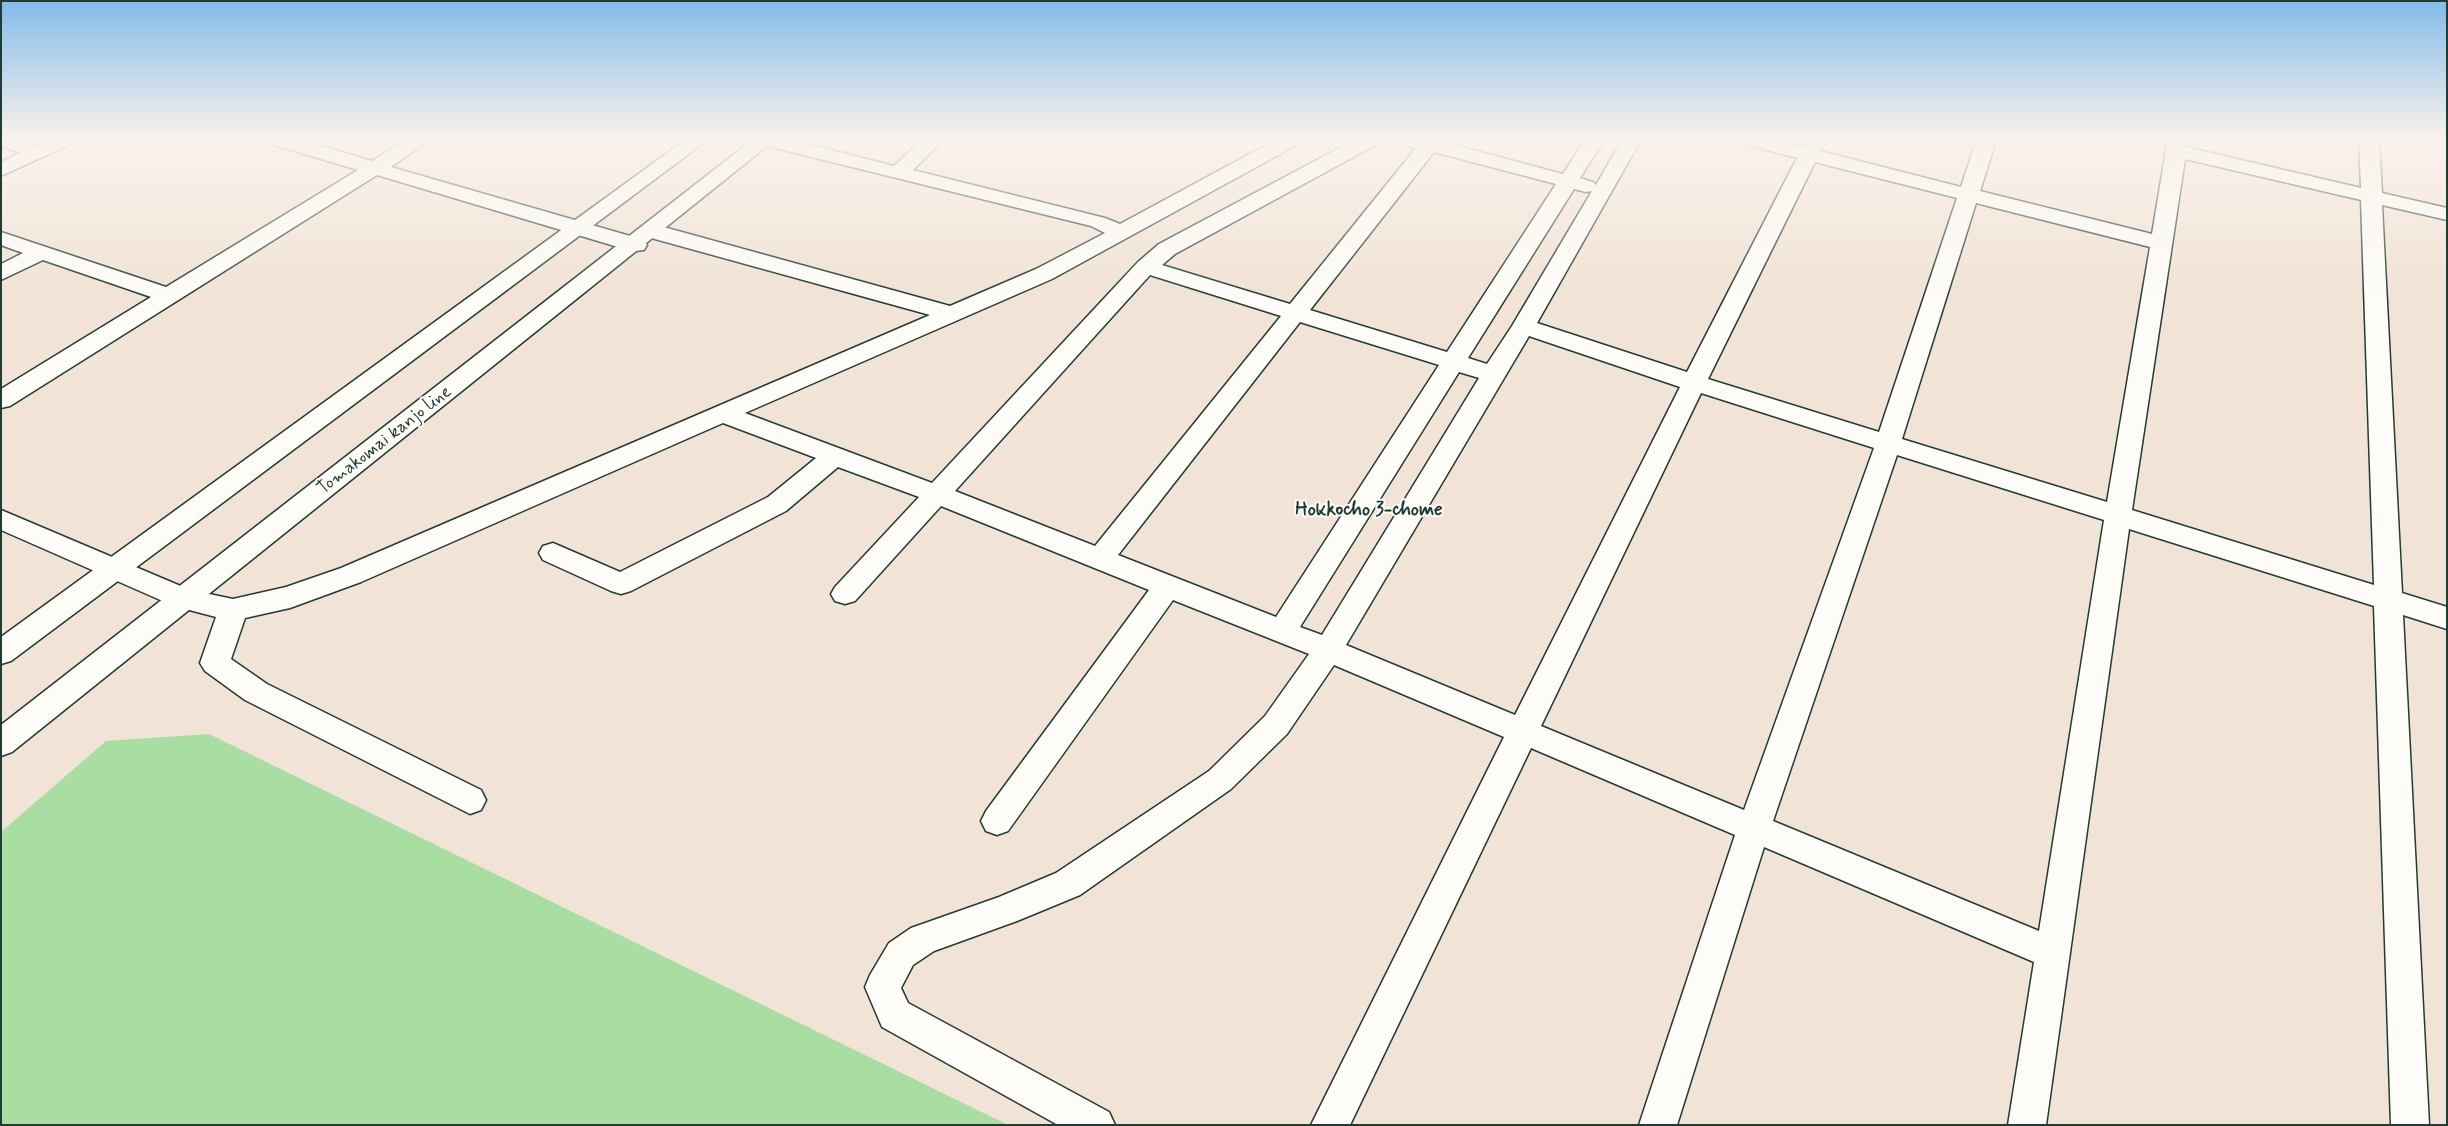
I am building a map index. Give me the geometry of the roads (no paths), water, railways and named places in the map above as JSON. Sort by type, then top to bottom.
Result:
[{"type":"street","points":[[1,400],[340,191]]},
{"type":"street","points":[[446,191],[580,228],[644,238],[952,314]]},
{"type":"street","points":[[1,653],[630,191]]},
{"type":"street","name":"Tomakomai kanjo line","points":[[1,743],[703,191]]},
{"type":"street","points":[[970,191],[1098,222],[1125,230],[1167,249]]},
{"type":"street","points":[[1,519],[184,599],[232,610],[290,597],[350,575],[1044,274],[1198,191]]},
{"type":"street","points":[[845,594],[1146,267],[1167,249],[1276,191]]},
{"type":"street","points":[[1100,559],[1393,191]]},
{"type":"street","points":[[1282,631],[1564,191]]},
{"type":"street","points":[[1096,1125],[895,1016],[882,987],[901,954],[924,939],[1005,910],[1068,884],[1220,780],[1276,725],[1328,650],[1493,374],[1524,326],[1602,191]]},
{"type":"street","points":[[1330,1125],[1694,383],[1791,191]]},
{"type":"street","points":[[1954,191],[2161,243]]},
{"type":"street","points":[[1658,1125],[1754,828],[1888,444],[1969,191]]},
{"type":"street","points":[[2027,1125],[2118,514],[2170,191]]},
{"type":"street","points":[[2350,191],[2447,214]]},
{"type":"street","points":[[2371,191],[2410,1125]]},
{"type":"street","points":[[1,238],[170,296]]},
{"type":"street","points":[[1,273],[41,252]]},
{"type":"street","points":[[1146,267],[1493,374]]},
{"type":"street","points":[[1524,326],[1694,383],[2447,618]]},
{"type":"street","points":[[722,414],[936,494],[1282,631],[2052,953]]},
{"type":"street","points":[[553,553],[621,584],[777,504],[834,456]]},
{"type":"street","points":[[997,821],[1168,585]]},
{"type":"street","points":[[232,610],[215,663],[256,692],[470,800]]},
{"type":"district","name":"Hokkocho 3-chome","points":[[1369,511]]}]
